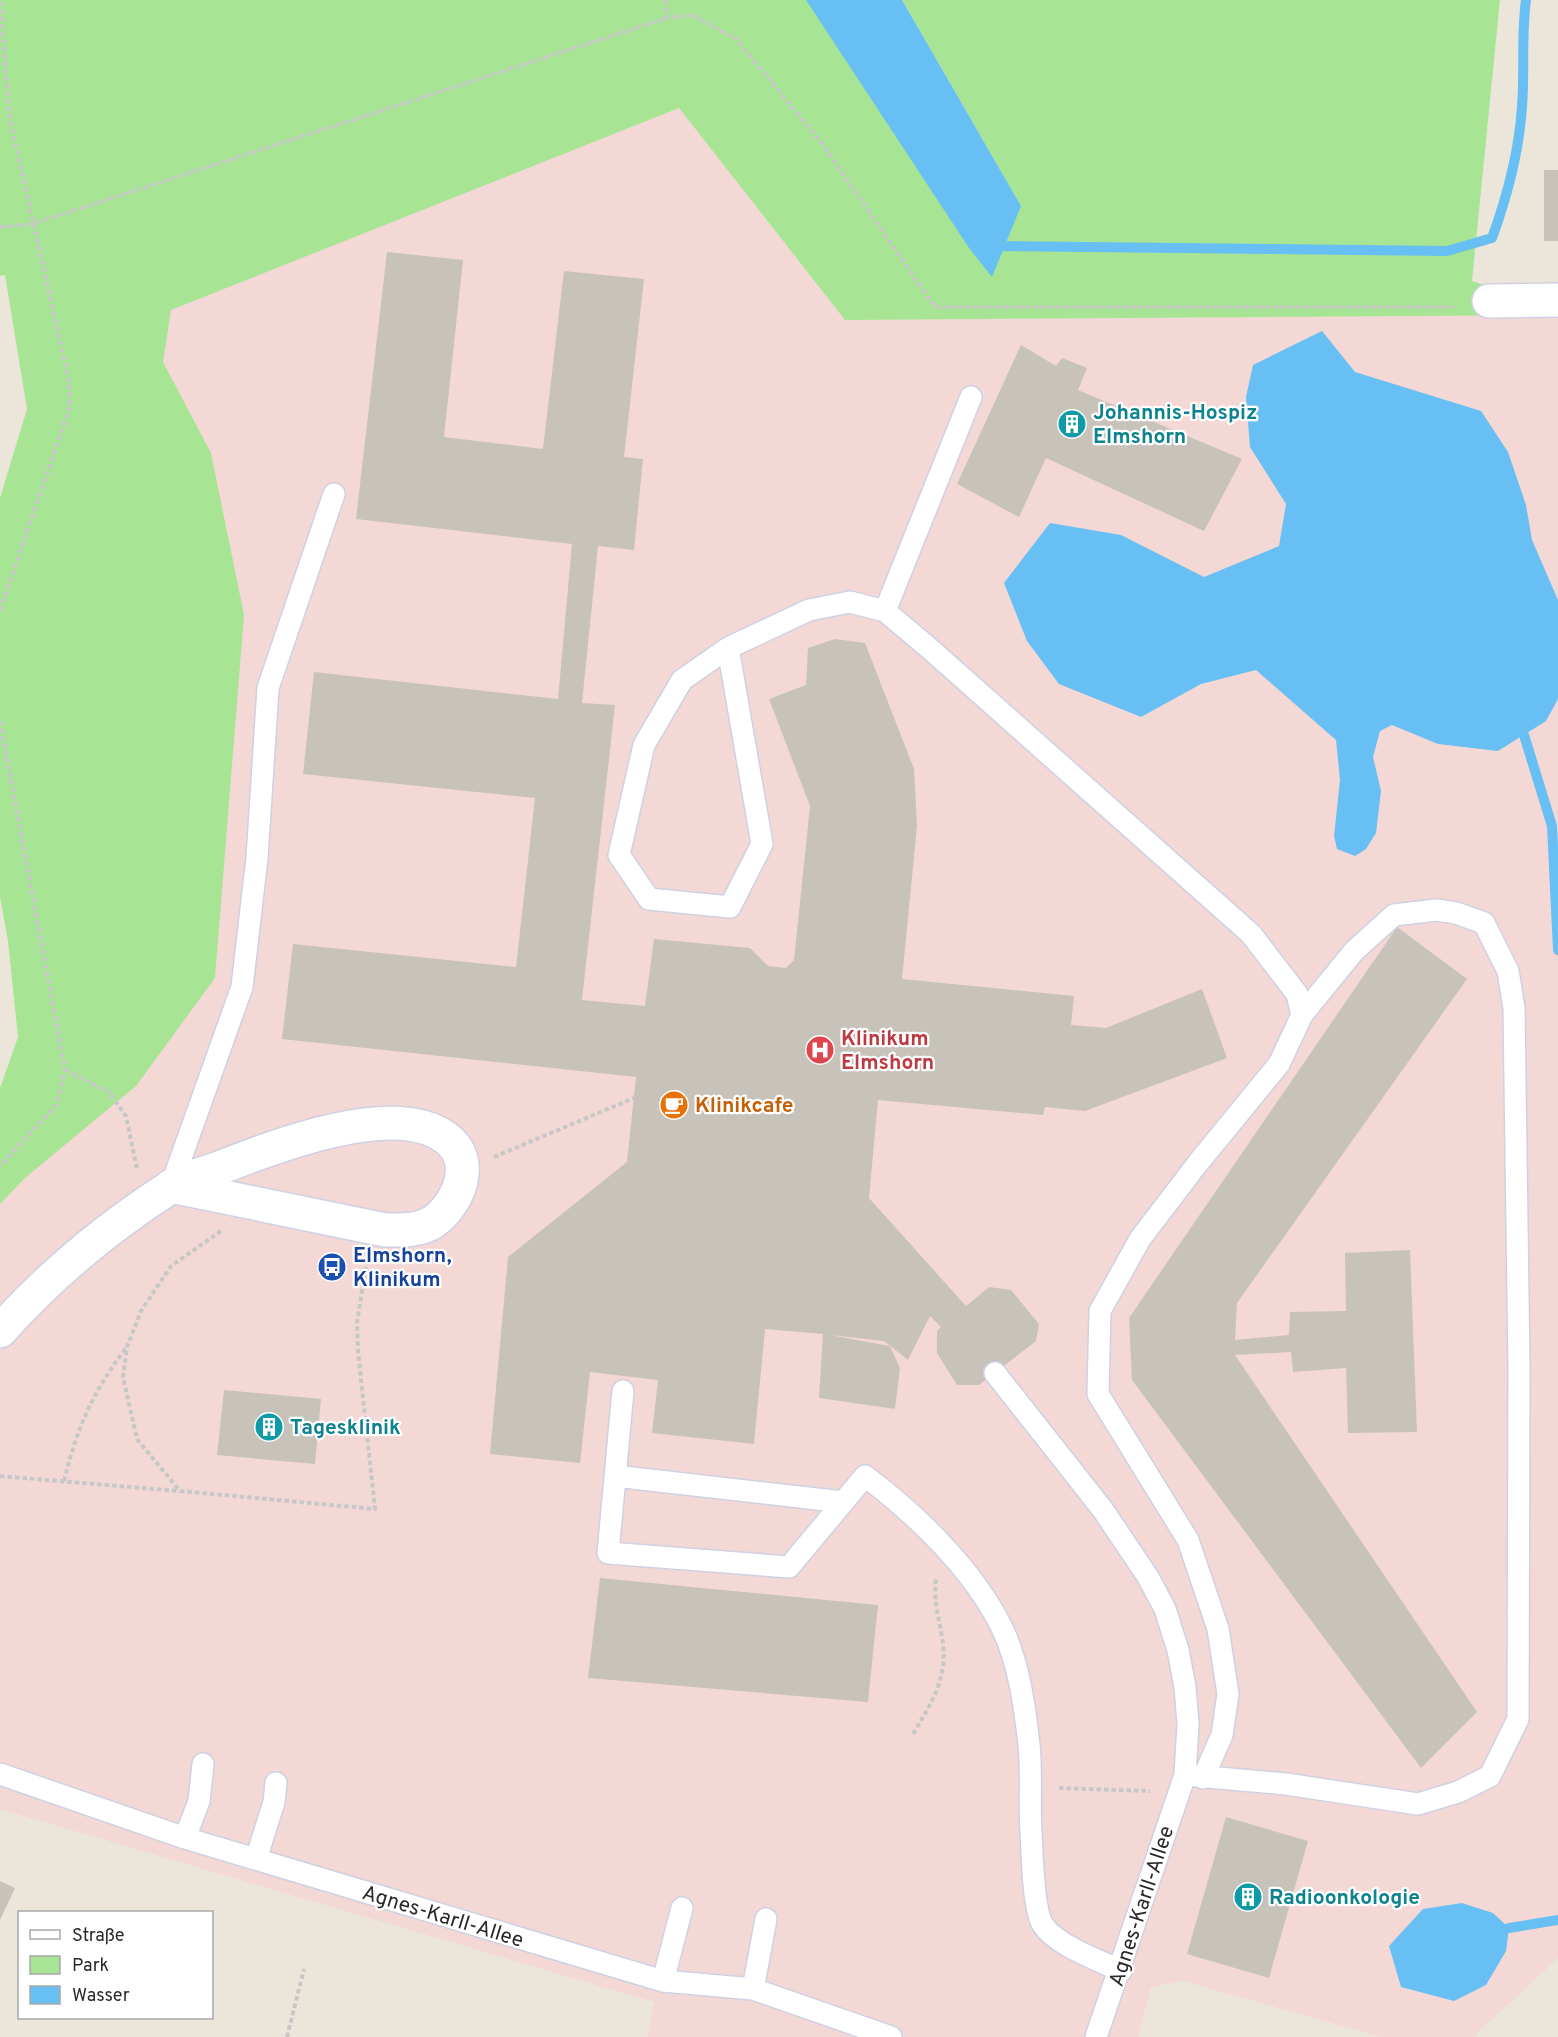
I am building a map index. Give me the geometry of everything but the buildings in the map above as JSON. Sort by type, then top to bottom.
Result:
[{"type":"street","points":[[1489,301],[1558,300]]},
{"type":"street","points":[[0,1331],[74,1257],[163,1192],[290,1141],[380,1124],[407,1124],[428,1129],[446,1138],[457,1149],[463,1170],[460,1187],[453,1203],[432,1222],[414,1229],[384,1230],[163,1192]]},
{"type":"lane","points":[[885,611],[971,397]]},
{"type":"lane","points":[[163,1192],[242,987],[257,858],[268,688],[334,494]]},
{"type":"lane","points":[[728,648],[762,844],[730,906],[649,899],[619,855],[644,745],[682,680],[728,648],[809,610],[850,602],[885,611],[1251,934],[1297,994],[1302,1015]]},
{"type":"lane","points":[[1436,910],[1456,913],[1484,923],[1508,971],[1514,1008],[1519,1369],[1518,1719],[1490,1776],[1458,1792],[1418,1804],[1286,1784],[1194,1776],[1222,1735],[1228,1694],[1218,1629],[1188,1540],[1098,1394],[1101,1311],[1140,1239],[1280,1064],[1302,1015],[1354,951],[1394,915],[1436,910]]},
{"type":"lane","points":[[995,1373],[1103,1510],[1149,1577],[1165,1609],[1178,1650],[1185,1687],[1194,1776]]},
{"type":"lane","points":[[623,1391],[608,1553],[789,1567],[865,1476],[904,1506],[974,1584],[1003,1631],[1019,1683],[1029,1746],[1035,1886],[1042,1925],[1065,1944],[1121,1971]]},
{"type":"lane","points":[[615,1476],[843,1502]]},
{"type":"lane","points":[[185,1838],[199,1801],[202,1764]]},
{"type":"lane","name":"Agnes-Karll-Allee","points":[[0,1774],[185,1838],[663,1981],[753,1989],[891,2037]]},
{"type":"lane","name":"Agnes-Karll-Allee","points":[[1096,2037],[1121,1971],[1177,1799],[1194,1776]]},
{"type":"lane","points":[[256,1859],[274,1802],[276,1783]]},
{"type":"lane","points":[[663,1981],[682,1908]]},
{"type":"lane","points":[[753,1989],[766,1919]]},
{"type":"path","points":[[0,0],[10,120],[69,381],[70,407],[0,610]]},
{"type":"path","points":[[666,0],[667,18]]},
{"type":"path","points":[[0,227],[32,224],[667,18],[693,15],[736,39],[820,141],[935,308],[1456,307],[1489,301]]},
{"type":"path","points":[[0,721],[65,1070],[56,1105],[0,1166]]},
{"type":"path","points":[[65,1070],[110,1092],[126,1116],[136,1167],[163,1192]]},
{"type":"path","points":[[463,1170],[634,1098]]},
{"type":"path","points":[[180,1491],[137,1439],[123,1377],[127,1347],[141,1311],[171,1266],[221,1231],[231,1227]]},
{"type":"path","points":[[0,1476],[375,1509],[358,1352],[357,1322],[373,1228]]},
{"type":"path","points":[[64,1481],[74,1438],[101,1381],[127,1347]]},
{"type":"path","points":[[913,1734],[939,1690],[943,1645],[933,1596],[940,1546]]},
{"type":"path","points":[[1029,1786],[1152,1791],[1177,1799]]},
{"type":"path","points":[[287,2037],[304,1969]]},
{"type":"shaded area","name":"Klinikum Elmshorn","points":[[679,108],[845,320],[1558,315],[1558,1958],[1473,2037],[1381,2037],[1183,1981],[1151,1987],[1138,2037],[648,2037],[654,2002],[0,1809],[0,1204],[25,1178],[102,255]]},
{"type":"green space","points":[[0,0],[808,0],[1021,206],[902,0],[1500,0],[1472,281],[1558,309],[1558,315],[845,320],[679,108],[171,310],[163,362],[211,453],[244,615],[215,978],[136,1086],[25,1178],[0,1204],[0,1088],[18,1037],[8,941],[0,897],[0,498],[27,409],[5,275],[0,276]]},
{"type":"water","points":[[806,0],[902,0],[1021,206],[992,277],[969,248]]},
{"type":"water","points":[[1322,331],[1355,372],[1481,411],[1508,452],[1526,505],[1532,540],[1558,600],[1558,699],[1546,721],[1498,751],[1438,744],[1392,725],[1380,731],[1373,757],[1381,791],[1376,833],[1366,849],[1355,856],[1337,849],[1334,836],[1340,780],[1336,740],[1256,670],[1201,684],[1141,717],[1059,684],[1027,641],[1004,583],[1050,523],[1121,535],[1204,577],[1279,546],[1286,504],[1250,447],[1246,397],[1253,365]]},
{"type":"water","points":[[1462,1903],[1493,1913],[1509,1928],[1506,1951],[1486,1985],[1454,2001],[1401,1987],[1389,1946],[1423,1909]]},
{"type":"waterway","points":[[991,246],[1447,251],[1492,238],[1503,206],[1518,140],[1523,94],[1526,0]]},
{"type":"waterway","points":[[1524,735],[1552,826],[1558,950]]},
{"type":"waterway","points":[[1509,1928],[1558,1920]]},
{"type":"place","name":"Johannis-Hospiz Elmshorn","points":[[1072,424]]},
{"type":"place","name":"Klinikum Elmshorn","points":[[820,1050]]},
{"type":"place","name":"Klinikcafe","points":[[674,1105]]},
{"type":"place","name":"Elmshorn, Klinikum","points":[[332,1267]]},
{"type":"place","name":"Tagesklinik","points":[[269,1427]]},
{"type":"place","name":"Radioonkologie","points":[[1248,1897]]}]
